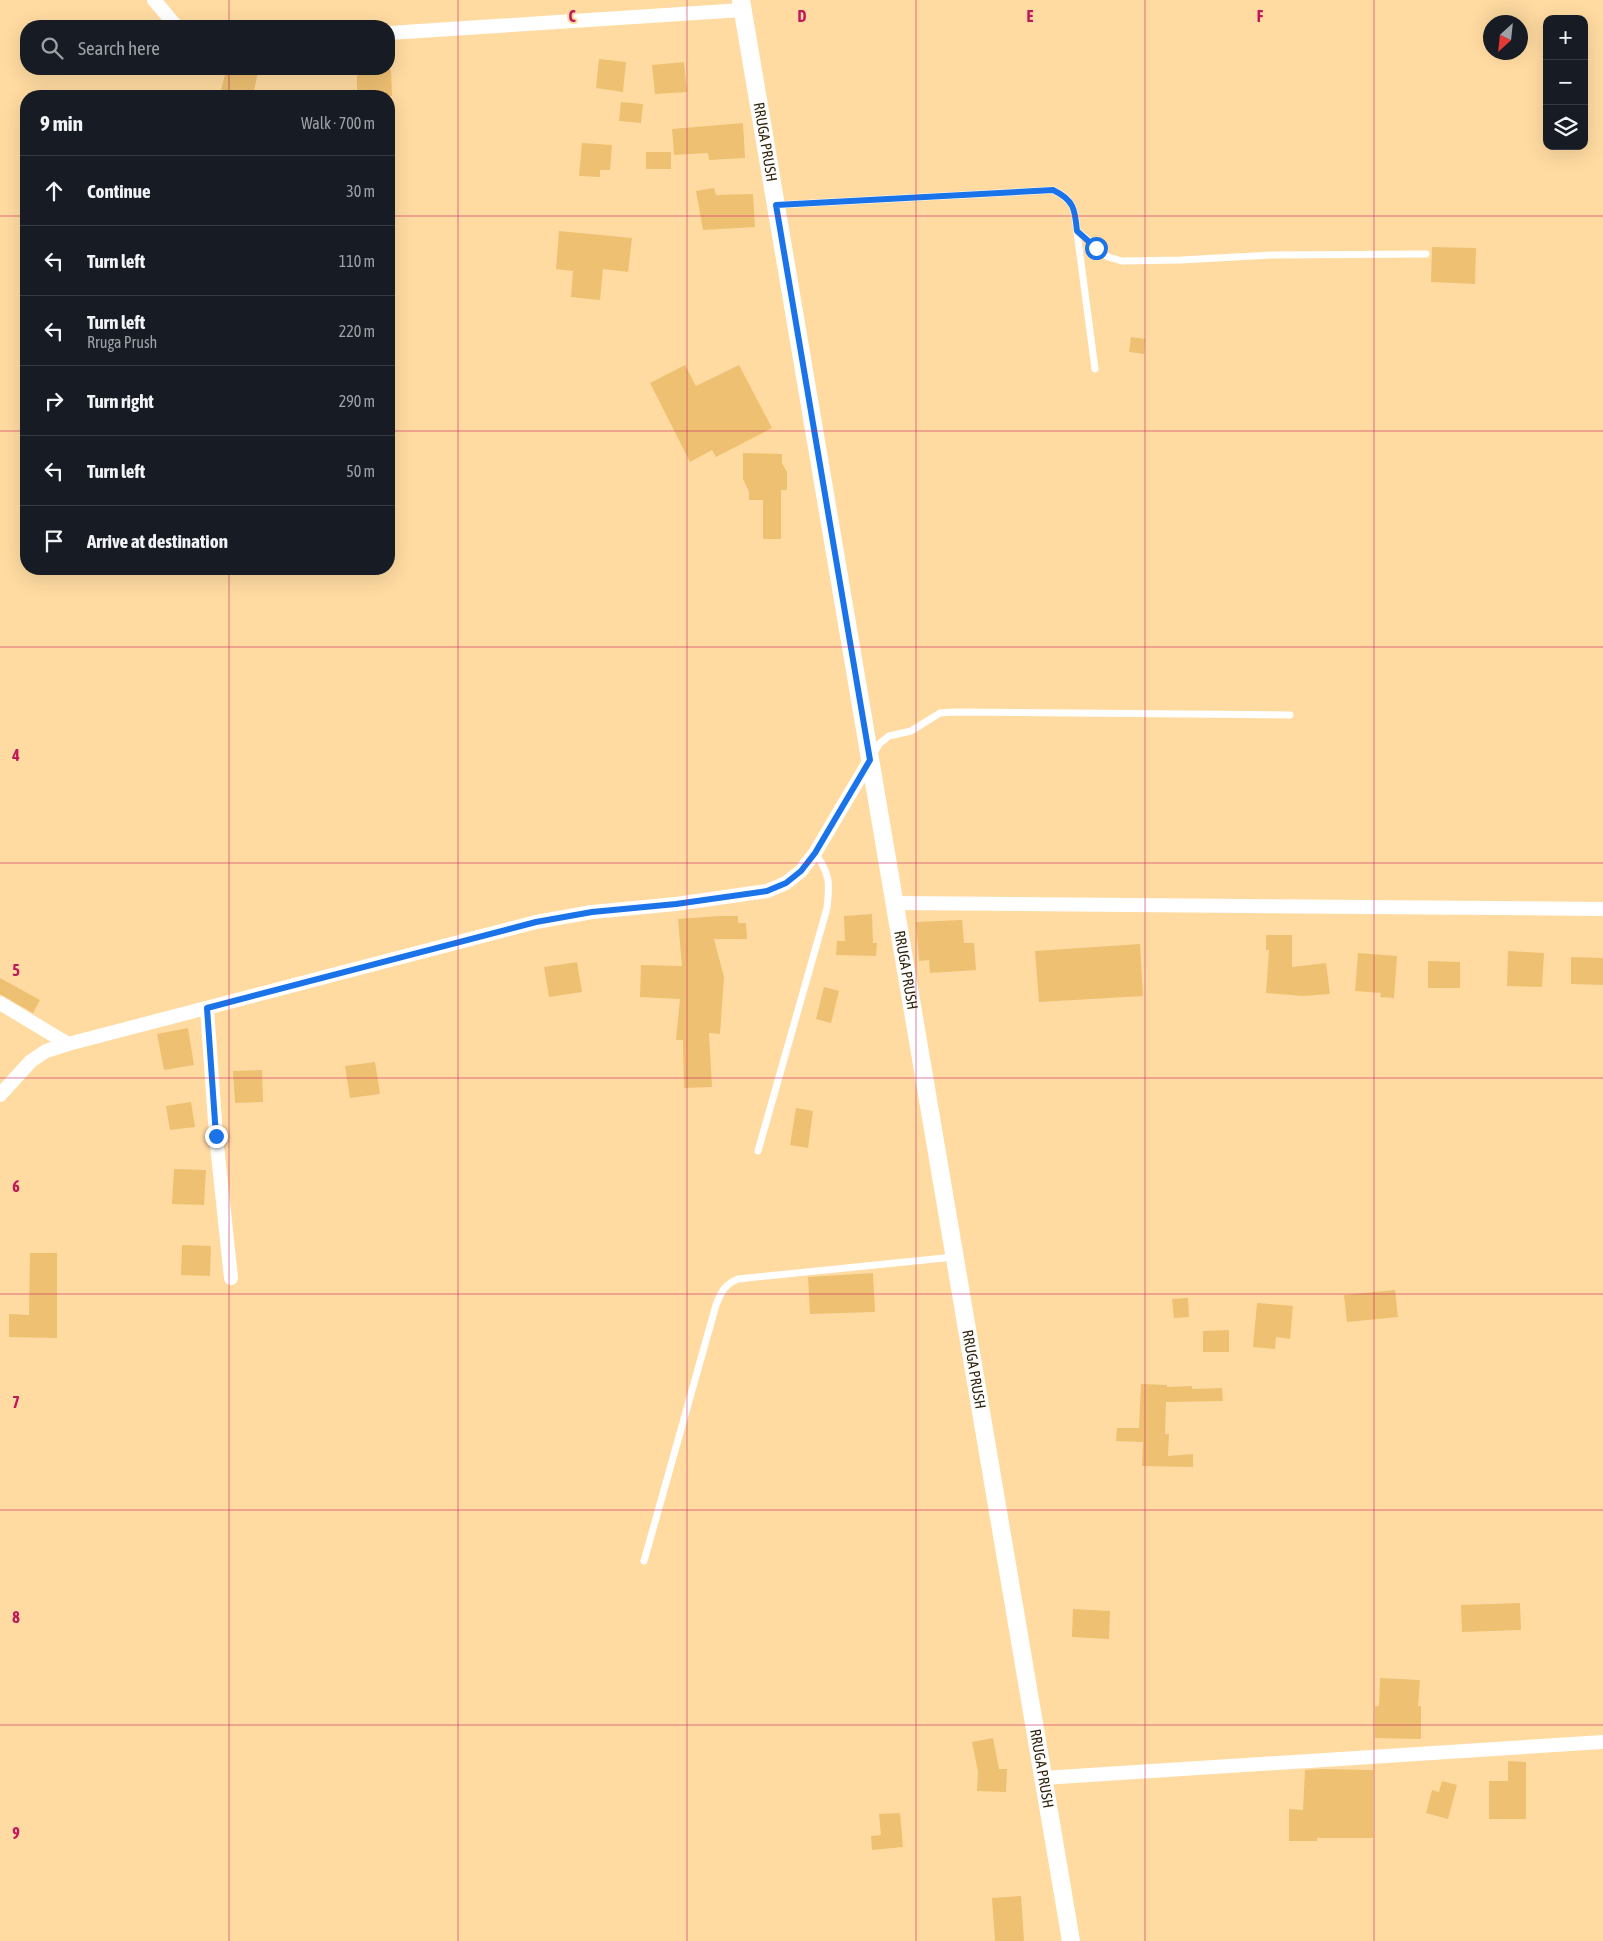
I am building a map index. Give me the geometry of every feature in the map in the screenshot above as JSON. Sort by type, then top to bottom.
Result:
[{"type":"street","points":[[154,0],[171,20]]},
{"type":"street","points":[[395,33],[742,5]]},
{"type":"street","name":"RRUGA PRUSH","points":[[742,5],[1071,1941]]},
{"type":"street","points":[[0,1095],[31,1061],[46,1051],[68,1044],[536,922],[592,912],[676,904],[767,891],[786,883],[801,871],[815,853],[870,760]]},
{"type":"street","points":[[894,903],[1603,909]]},
{"type":"street","points":[[0,1003],[68,1044]]},
{"type":"street","points":[[207,1008],[216,1136],[231,1278]]},
{"type":"street","points":[[1043,1778],[1603,1742]]},
{"type":"lane","points":[[776,205],[1053,190],[1066,197],[1075,212],[1095,369]]},
{"type":"lane","points":[[1077,231],[1108,257],[1122,261],[1272,255],[1426,254]]},
{"type":"lane","points":[[870,760],[879,744],[890,736],[911,731],[940,713],[1290,715]]},
{"type":"lane","points":[[758,1151],[827,908],[830,885],[826,869],[815,853]]},
{"type":"lane","points":[[644,1561],[716,1305],[720,1292],[729,1283],[738,1279],[954,1257]]},
{"type":"building","points":[[599,59],[626,62],[623,92],[596,88]]},
{"type":"building","points":[[684,62],[687,92],[655,94],[652,65]]},
{"type":"building","points":[[225,75],[257,75],[254,90],[221,90]]},
{"type":"building","points":[[357,75],[391,75],[392,90],[357,90]]},
{"type":"building","points":[[621,102],[643,104],[641,123],[619,121]]},
{"type":"building","points":[[743,123],[745,158],[709,160],[708,153],[674,155],[672,129]]},
{"type":"building","points":[[582,143],[612,145],[610,170],[600,170],[600,177],[579,176]]},
{"type":"building","points":[[646,152],[671,152],[671,169],[646,169]]},
{"type":"building","points":[[714,188],[716,195],[753,194],[755,227],[703,230],[696,191]]},
{"type":"building","points":[[559,231],[632,238],[628,272],[603,269],[600,300],[571,297],[573,271],[556,269]]},
{"type":"building","points":[[1432,247],[1476,248],[1475,284],[1431,282]]},
{"type":"building","points":[[1131,337],[1145,339],[1144,354],[1129,352]]},
{"type":"building","points":[[685,365],[696,386],[739,365],[772,428],[716,457],[712,450],[690,462],[650,383]]},
{"type":"building","points":[[743,453],[782,454],[782,463],[787,472],[787,490],[781,490],[781,539],[763,539],[763,500],[749,500],[749,492],[743,479]]},
{"type":"building","points":[[872,914],[873,943],[877,943],[876,956],[836,955],[837,941],[845,941],[844,916]]},
{"type":"building","points":[[738,916],[738,923],[746,923],[747,939],[714,939],[724,977],[720,1034],[709,1033],[712,1087],[684,1088],[683,1040],[676,1040],[680,999],[640,997],[641,965],[682,966],[678,919]]},
{"type":"building","points":[[962,920],[964,943],[974,943],[976,970],[930,973],[929,960],[919,961],[916,922]]},
{"type":"building","points":[[1266,935],[1292,935],[1292,967],[1326,963],[1330,994],[1303,996],[1266,993],[1269,950],[1266,950]]},
{"type":"building","points":[[1140,944],[1143,996],[1039,1002],[1035,951]]},
{"type":"building","points":[[1508,951],[1544,953],[1542,987],[1507,986]]},
{"type":"building","points":[[1358,953],[1397,956],[1394,998],[1380,997],[1381,993],[1355,991]]},
{"type":"building","points":[[1571,957],[1603,958],[1603,985],[1571,984]]},
{"type":"building","points":[[1428,961],[1460,962],[1460,988],[1428,988]]},
{"type":"building","points":[[577,962],[582,992],[549,997],[544,967]]},
{"type":"building","points":[[0,978],[40,1000],[33,1013],[0,994]]},
{"type":"building","points":[[824,987],[839,991],[831,1023],[816,1019]]},
{"type":"building","points":[[188,1028],[194,1065],[164,1070],[157,1034]]},
{"type":"building","points":[[375,1062],[380,1094],[350,1098],[345,1066]]},
{"type":"building","points":[[262,1070],[263,1102],[235,1103],[233,1071]]},
{"type":"building","points":[[191,1102],[195,1127],[170,1130],[166,1106]]},
{"type":"building","points":[[796,1108],[813,1111],[808,1148],[790,1145]]},
{"type":"building","points":[[174,1169],[206,1170],[204,1205],[172,1204]]},
{"type":"building","points":[[182,1245],[211,1246],[210,1276],[181,1275]]},
{"type":"building","points":[[30,1253],[57,1253],[57,1338],[9,1337],[9,1314],[29,1315]]},
{"type":"building","points":[[873,1273],[875,1312],[810,1314],[808,1277]]},
{"type":"building","points":[[1395,1290],[1398,1317],[1347,1322],[1344,1295]]},
{"type":"building","points":[[1188,1298],[1189,1317],[1174,1318],[1172,1299]]},
{"type":"building","points":[[1257,1303],[1293,1306],[1290,1339],[1276,1337],[1275,1349],[1253,1347]]},
{"type":"building","points":[[1229,1330],[1229,1352],[1203,1352],[1203,1331]]},
{"type":"building","points":[[1141,1384],[1167,1385],[1167,1387],[1192,1386],[1192,1389],[1222,1388],[1223,1401],[1166,1402],[1165,1434],[1169,1434],[1168,1456],[1193,1454],[1193,1467],[1142,1466],[1143,1442],[1116,1441],[1117,1428],[1139,1428]]},
{"type":"building","points":[[1520,1603],[1521,1630],[1462,1632],[1461,1605]]},
{"type":"building","points":[[1073,1609],[1110,1611],[1109,1639],[1072,1637]]},
{"type":"building","points":[[1380,1678],[1420,1680],[1418,1706],[1421,1706],[1421,1739],[1375,1738],[1375,1706],[1379,1706]]},
{"type":"building","points":[[993,1738],[999,1769],[1007,1769],[1006,1792],[977,1791],[978,1772],[972,1742]]},
{"type":"building","points":[[1508,1761],[1526,1762],[1526,1819],[1489,1819],[1489,1781],[1508,1781]]},
{"type":"building","points":[[1305,1770],[1373,1770],[1373,1838],[1317,1838],[1317,1841],[1289,1841],[1289,1809],[1303,1810]]},
{"type":"building","points":[[1442,1781],[1457,1785],[1448,1819],[1426,1813],[1432,1790],[1439,1792]]},
{"type":"building","points":[[900,1813],[903,1847],[872,1850],[871,1836],[881,1835],[879,1814]]},
{"type":"building","points":[[1021,1896],[1024,1941],[995,1941],[992,1898]]},
{"type":"route","points":[[216,1136],[207,1008],[536,922],[592,912],[676,904],[767,891],[786,883],[801,871],[815,853],[870,760],[776,205],[1053,190],[1066,197],[1075,212],[1077,231],[1096,248]]}]
